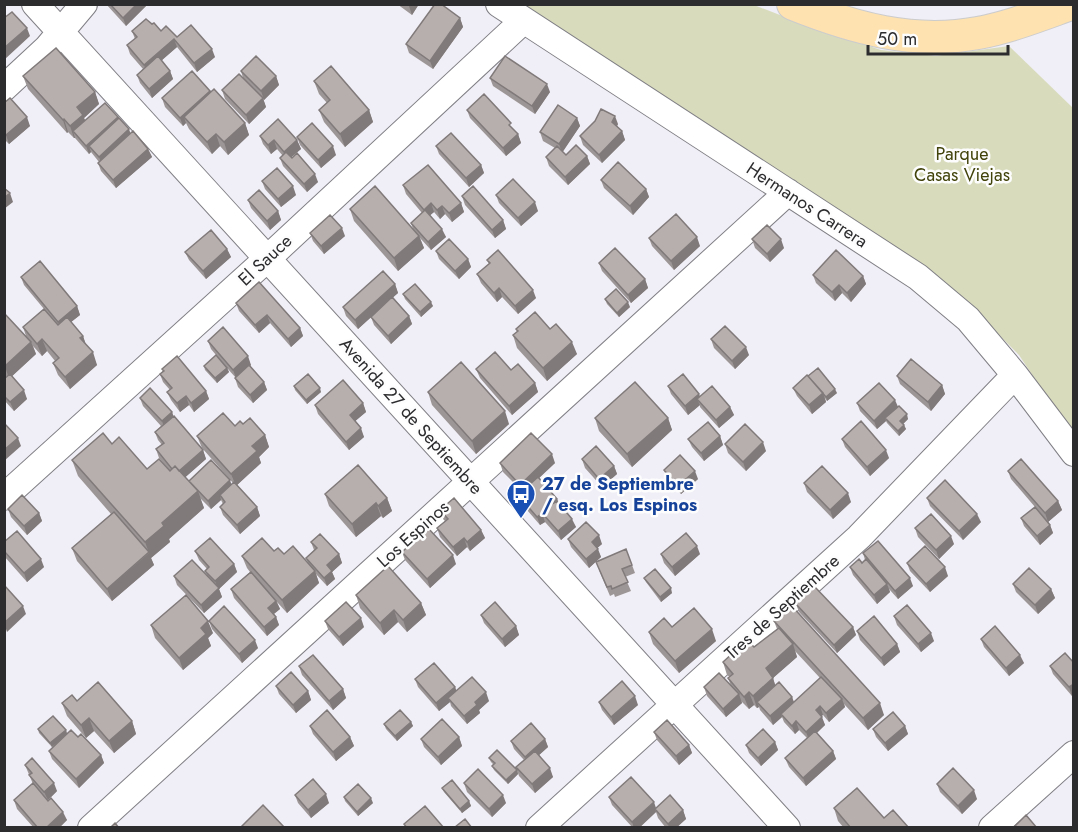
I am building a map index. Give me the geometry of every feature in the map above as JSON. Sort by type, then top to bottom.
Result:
[{"type":"main road","points":[[793,4],[839,22],[869,30],[923,37],[977,33],[1003,27],[1071,4]]},
{"type":"street","name":"Avenida 27 de Septiembre","points":[[35,4],[787,828]]},
{"type":"street","points":[[4,88],[47,48],[84,4]]},
{"type":"street","name":"Hermanos Carrera","points":[[499,4],[918,277],[968,319],[1015,375],[1074,453]]},
{"type":"street","name":"El Sauce","points":[[4,497],[268,258],[523,21]]},
{"type":"street","name":"Los Espinos","points":[[91,828],[788,192]]},
{"type":"street","name":"Tres de Septiembre","points":[[539,828],[859,537],[1015,375]]},
{"type":"street","points":[[992,828],[1074,754]]},
{"type":"green space","name":"Parque Casas Viejas","points":[[512,5],[754,5],[881,50],[936,56],[1009,46],[1073,108],[1073,436],[1019,355],[979,315]]},
{"type":"building","points":[[110,4],[137,4],[123,18]]},
{"type":"building","points":[[435,4],[441,4],[460,18],[430,61],[406,44]]},
{"type":"building","points":[[12,12],[27,28],[4,48],[4,18]]},
{"type":"building","points":[[146,19],[154,23],[161,31],[166,26],[177,37],[191,25],[212,49],[194,63],[174,39],[144,65],[127,45],[137,37],[132,31]]},
{"type":"building","points":[[56,48],[95,92],[77,107],[83,115],[70,126],[23,76]]},
{"type":"building","points":[[158,56],[170,71],[149,89],[137,75]]},
{"type":"building","points":[[256,56],[276,76],[261,91],[241,71]]},
{"type":"building","points":[[505,56],[547,84],[532,106],[490,78]]},
{"type":"building","points":[[331,66],[369,110],[340,134],[319,110],[330,100],[314,81]]},
{"type":"building","points":[[192,71],[210,91],[180,118],[162,98]]},
{"type":"building","points":[[239,74],[263,98],[246,115],[222,90]]},
{"type":"building","points":[[214,89],[245,123],[224,142],[216,134],[207,142],[184,117]]},
{"type":"building","points":[[484,94],[518,134],[503,148],[467,110]]},
{"type":"building","points":[[10,98],[27,117],[6,135],[4,134],[4,103]]},
{"type":"building","points":[[105,103],[118,117],[86,146],[73,131]]},
{"type":"building","points":[[558,105],[577,118],[559,144],[540,132]]},
{"type":"building","points":[[601,109],[615,116],[612,122],[622,131],[599,155],[580,136],[595,121]]},
{"type":"building","points":[[119,118],[129,129],[99,157],[89,146]]},
{"type":"building","points":[[278,119],[297,140],[284,152],[274,140],[268,145],[260,136]]},
{"type":"building","points":[[312,123],[333,146],[318,160],[297,137]]},
{"type":"building","points":[[133,131],[148,149],[113,180],[98,163]]},
{"type":"building","points":[[451,133],[481,165],[466,178],[436,146]]},
{"type":"building","points":[[576,145],[587,156],[565,177],[546,157],[557,146],[566,155]]},
{"type":"building","points":[[286,152],[292,158],[297,153],[315,174],[304,184],[280,158]]},
{"type":"building","points":[[618,162],[646,189],[630,206],[601,180]]},
{"type":"building","points":[[428,165],[461,203],[449,213],[442,206],[437,210],[431,203],[424,210],[403,185]]},
{"type":"building","points":[[277,168],[293,186],[278,199],[262,181]]},
{"type":"building","points":[[513,179],[535,202],[518,218],[496,195]]},
{"type":"building","points":[[375,186],[419,236],[394,258],[350,209]]},
{"type":"building","points":[[473,186],[503,220],[492,230],[462,196]]},
{"type":"building","points":[[4,188],[10,193],[4,198]]},
{"type":"building","points":[[259,190],[278,211],[267,221],[248,200]]},
{"type":"building","points":[[425,210],[442,229],[428,242],[411,223]]},
{"type":"building","points":[[676,214],[697,237],[671,261],[649,238]]},
{"type":"building","points":[[330,215],[342,228],[321,246],[310,233]]},
{"type":"building","points":[[767,225],[781,239],[767,254],[752,239]]},
{"type":"building","points":[[211,230],[227,249],[203,271],[185,252]]},
{"type":"building","points":[[449,239],[468,259],[455,271],[436,251]]},
{"type":"building","points":[[615,248],[645,279],[628,295],[599,263]]},
{"type":"building","points":[[498,250],[533,290],[515,306],[499,288],[494,293],[477,274],[490,263],[487,260]]},
{"type":"building","points":[[836,250],[863,276],[847,293],[839,285],[832,292],[813,275]]},
{"type":"building","points":[[40,261],[77,306],[58,322],[21,277]]},
{"type":"building","points":[[383,271],[395,284],[355,320],[343,307]]},
{"type":"building","points":[[259,282],[300,328],[288,339],[267,315],[255,325],[236,303]]},
{"type":"building","points":[[415,284],[431,302],[420,312],[403,294]]},
{"type":"building","points":[[616,289],[628,302],[617,313],[605,299]]},
{"type":"building","points":[[392,297],[409,316],[388,336],[371,317]]},
{"type":"building","points":[[44,309],[58,325],[67,317],[83,336],[80,338],[93,352],[65,377],[53,363],[59,358],[42,339],[37,344],[23,327]]},
{"type":"building","points":[[535,312],[550,329],[556,324],[572,342],[543,368],[513,335],[518,331],[516,329]]},
{"type":"building","points":[[4,313],[31,342],[5,366],[4,366]]},
{"type":"building","points":[[725,326],[746,347],[732,361],[711,339]]},
{"type":"building","points":[[223,327],[248,356],[233,370],[208,341]]},
{"type":"building","points":[[495,352],[511,370],[518,364],[535,383],[509,406],[476,369]]},
{"type":"building","points":[[216,355],[227,368],[215,378],[204,366]]},
{"type":"building","points":[[177,356],[206,391],[191,403],[186,396],[177,403],[167,392],[172,388],[160,374],[164,371],[162,369]]},
{"type":"building","points":[[911,359],[942,385],[928,402],[897,376]]},
{"type":"building","points":[[461,362],[505,411],[472,441],[428,392]]},
{"type":"building","points":[[249,365],[264,382],[250,395],[235,378]]},
{"type":"building","points":[[818,368],[835,389],[826,397],[808,376]]},
{"type":"building","points":[[10,374],[24,390],[10,402],[4,396],[4,379]]},
{"type":"building","points":[[308,374],[320,388],[306,400],[294,386]]},
{"type":"building","points":[[683,374],[699,394],[685,406],[668,386]]},
{"type":"building","points":[[807,375],[823,393],[809,405],[793,388]]},
{"type":"building","points":[[343,380],[363,403],[350,415],[361,428],[346,442],[315,405]]},
{"type":"building","points":[[635,382],[668,418],[627,454],[595,418]]},
{"type":"building","points":[[879,383],[895,400],[874,421],[857,403]]},
{"type":"building","points":[[712,386],[730,407],[716,420],[697,399]]},
{"type":"building","points":[[150,388],[172,412],[162,421],[140,398]]},
{"type":"building","points":[[899,406],[907,414],[900,421],[904,425],[898,431],[885,418]]},
{"type":"building","points":[[223,413],[235,426],[240,421],[243,424],[250,418],[265,435],[252,446],[257,451],[231,474],[197,436]]},
{"type":"building","points":[[174,416],[203,450],[179,471],[175,466],[172,469],[156,449],[164,443],[155,432]]},
{"type":"building","points":[[861,421],[886,450],[867,467],[842,439]]},
{"type":"building","points":[[708,422],[720,436],[701,453],[688,439]]},
{"type":"building","points":[[4,423],[18,438],[4,450]]},
{"type":"building","points":[[745,424],[763,442],[743,462],[725,444]]},
{"type":"building","points":[[103,433],[112,444],[119,437],[147,469],[159,459],[170,471],[175,466],[198,491],[162,523],[164,526],[145,542],[72,460]]},
{"type":"building","points":[[531,433],[552,454],[520,485],[500,463]]},
{"type":"building","points":[[596,446],[614,466],[599,479],[582,459]]},
{"type":"building","points":[[680,455],[695,471],[678,486],[664,470]]},
{"type":"building","points":[[1021,459],[1058,501],[1045,513],[1008,471]]},
{"type":"building","points":[[211,460],[230,480],[208,501],[189,481]]},
{"type":"building","points":[[358,465],[387,498],[378,506],[376,503],[352,524],[325,494]]},
{"type":"building","points":[[822,466],[848,493],[830,510],[804,483]]},
{"type":"building","points":[[538,477],[557,499],[552,504],[557,501],[572,519],[558,531],[542,513],[537,517],[518,495]]},
{"type":"building","points":[[945,480],[977,514],[959,531],[927,498]]},
{"type":"building","points":[[234,482],[257,507],[237,525],[220,507],[225,502],[220,495]]},
{"type":"building","points":[[22,495],[39,513],[24,526],[8,509]]},
{"type":"building","points":[[454,498],[481,530],[467,542],[464,538],[453,547],[437,528],[448,519],[440,510]]},
{"type":"building","points":[[1035,507],[1050,525],[1037,536],[1021,518]]},
{"type":"building","points":[[114,512],[149,552],[107,589],[72,548]]},
{"type":"building","points":[[931,514],[951,536],[936,550],[915,528]]},
{"type":"building","points":[[586,522],[599,535],[592,542],[598,549],[586,559],[568,539]]},
{"type":"building","points":[[428,528],[453,555],[427,579],[402,552]]},
{"type":"building","points":[[17,531],[41,559],[24,573],[4,551],[4,542]]},
{"type":"building","points":[[686,533],[697,546],[672,567],[661,554]]},
{"type":"building","points":[[320,534],[339,554],[327,565],[332,571],[324,578],[306,558],[317,548],[311,542]]},
{"type":"building","points":[[210,538],[234,564],[215,581],[205,571],[209,567],[195,551]]},
{"type":"building","points":[[262,538],[274,551],[278,548],[284,554],[293,546],[315,571],[282,600],[242,556]]},
{"type":"building","points":[[878,541],[910,578],[895,591],[863,553]]},
{"type":"building","points":[[925,546],[945,567],[926,584],[907,563]]},
{"type":"building","points":[[626,549],[632,565],[622,569],[628,582],[612,589],[611,586],[607,587],[596,562]]},
{"type":"building","points":[[859,559],[862,563],[866,559],[887,584],[874,595],[850,567]]},
{"type":"building","points":[[192,560],[219,588],[201,605],[174,576]]},
{"type":"building","points":[[388,566],[421,603],[403,620],[394,610],[380,623],[356,595]]},
{"type":"building","points":[[1029,568],[1051,589],[1035,605],[1013,584]]},
{"type":"building","points":[[655,569],[671,588],[660,597],[644,578]]},
{"type":"building","points":[[251,572],[276,601],[268,608],[276,617],[264,627],[231,589]]},
{"type":"building","points":[[4,585],[23,606],[4,623]]},
{"type":"building","points":[[814,586],[853,627],[834,645],[796,604]]},
{"type":"building","points":[[186,595],[208,621],[201,628],[206,634],[179,658],[151,625]]},
{"type":"building","points":[[346,602],[361,618],[339,637],[325,621]]},
{"type":"building","points":[[495,602],[516,626],[502,639],[481,615]]},
{"type":"building","points":[[791,605],[880,703],[863,718],[774,621]]},
{"type":"building","points":[[907,605],[931,633],[918,644],[894,616]]},
{"type":"building","points":[[224,606],[255,640],[239,654],[209,621]]},
{"type":"building","points":[[694,608],[712,629],[675,661],[649,632],[664,618],[672,627]]},
{"type":"building","points":[[874,616],[897,644],[881,658],[857,631]]},
{"type":"building","points":[[995,626],[1020,655],[1006,668],[981,639]]},
{"type":"building","points":[[779,628],[793,644],[766,668],[773,678],[753,696],[749,692],[744,697],[728,678],[733,674],[723,662],[747,640],[754,647]]},
{"type":"building","points":[[1065,653],[1074,663],[1074,684],[1069,687],[1050,666]]},
{"type":"building","points":[[313,655],[343,689],[329,701],[299,666]]},
{"type":"building","points":[[434,663],[455,687],[436,703],[415,679]]},
{"type":"building","points":[[291,672],[308,691],[293,705],[276,686]]},
{"type":"building","points":[[719,673],[739,694],[723,709],[704,687]]},
{"type":"building","points":[[472,677],[486,692],[475,702],[477,705],[464,716],[448,698]]},
{"type":"building","points":[[821,677],[842,699],[826,713],[820,706],[816,710],[822,717],[806,732],[796,721],[792,726],[781,714]]},
{"type":"building","points":[[622,681],[635,696],[611,717],[599,702]]},
{"type":"building","points":[[98,682],[132,721],[109,741],[89,718],[81,725],[62,703],[72,695],[77,701]]},
{"type":"building","points":[[779,682],[792,697],[770,716],[757,702]]},
{"type":"building","points":[[327,710],[350,737],[333,752],[310,726]]},
{"type":"building","points":[[400,710],[411,722],[395,736],[384,724]]},
{"type":"building","points":[[893,712],[905,726],[885,743],[873,729]]},
{"type":"building","points":[[53,716],[66,730],[50,743],[38,729]]},
{"type":"building","points":[[442,719],[459,737],[438,757],[421,739]]},
{"type":"building","points":[[667,720],[689,745],[676,756],[654,732]]},
{"type":"building","points":[[531,723],[545,739],[525,757],[511,741]]},
{"type":"building","points":[[763,729],[775,742],[758,758],[746,745]]},
{"type":"building","points":[[71,730],[78,737],[81,734],[101,755],[76,779],[49,751]]},
{"type":"building","points":[[815,731],[833,751],[803,778],[785,758]]},
{"type":"building","points":[[497,750],[517,770],[506,780],[492,766],[495,763],[489,758]]},
{"type":"building","points":[[535,751],[550,768],[532,784],[516,767]]},
{"type":"building","points":[[32,758],[54,783],[44,792],[29,775],[32,773],[25,765]]},
{"type":"building","points":[[953,768],[974,790],[958,806],[937,784]]},
{"type":"building","points":[[478,769],[503,795],[489,809],[464,783]]},
{"type":"building","points":[[631,777],[654,802],[632,822],[609,797]]},
{"type":"building","points":[[313,779],[326,794],[308,810],[295,795]]},
{"type":"building","points":[[452,780],[469,801],[460,809],[442,788]]},
{"type":"building","points":[[33,783],[48,801],[51,798],[63,812],[46,828],[38,828],[14,800]]},
{"type":"building","points":[[358,784],[371,798],[357,812],[344,797]]},
{"type":"building","points":[[857,788],[884,818],[893,810],[909,828],[851,828],[834,808]]},
{"type":"building","points":[[670,795],[683,810],[668,824],[655,809]]},
{"type":"building","points":[[263,805],[285,828],[240,828]]},
{"type":"building","points":[[425,806],[444,828],[407,828],[404,824]]},
{"type":"building","points":[[1026,815],[1037,828],[1013,828]]},
{"type":"building","points":[[465,819],[472,828],[455,828],[455,827]]},
{"type":"place","name":"27 de Septiembre / esq. Los Espinos","points":[[521,520]]}]
